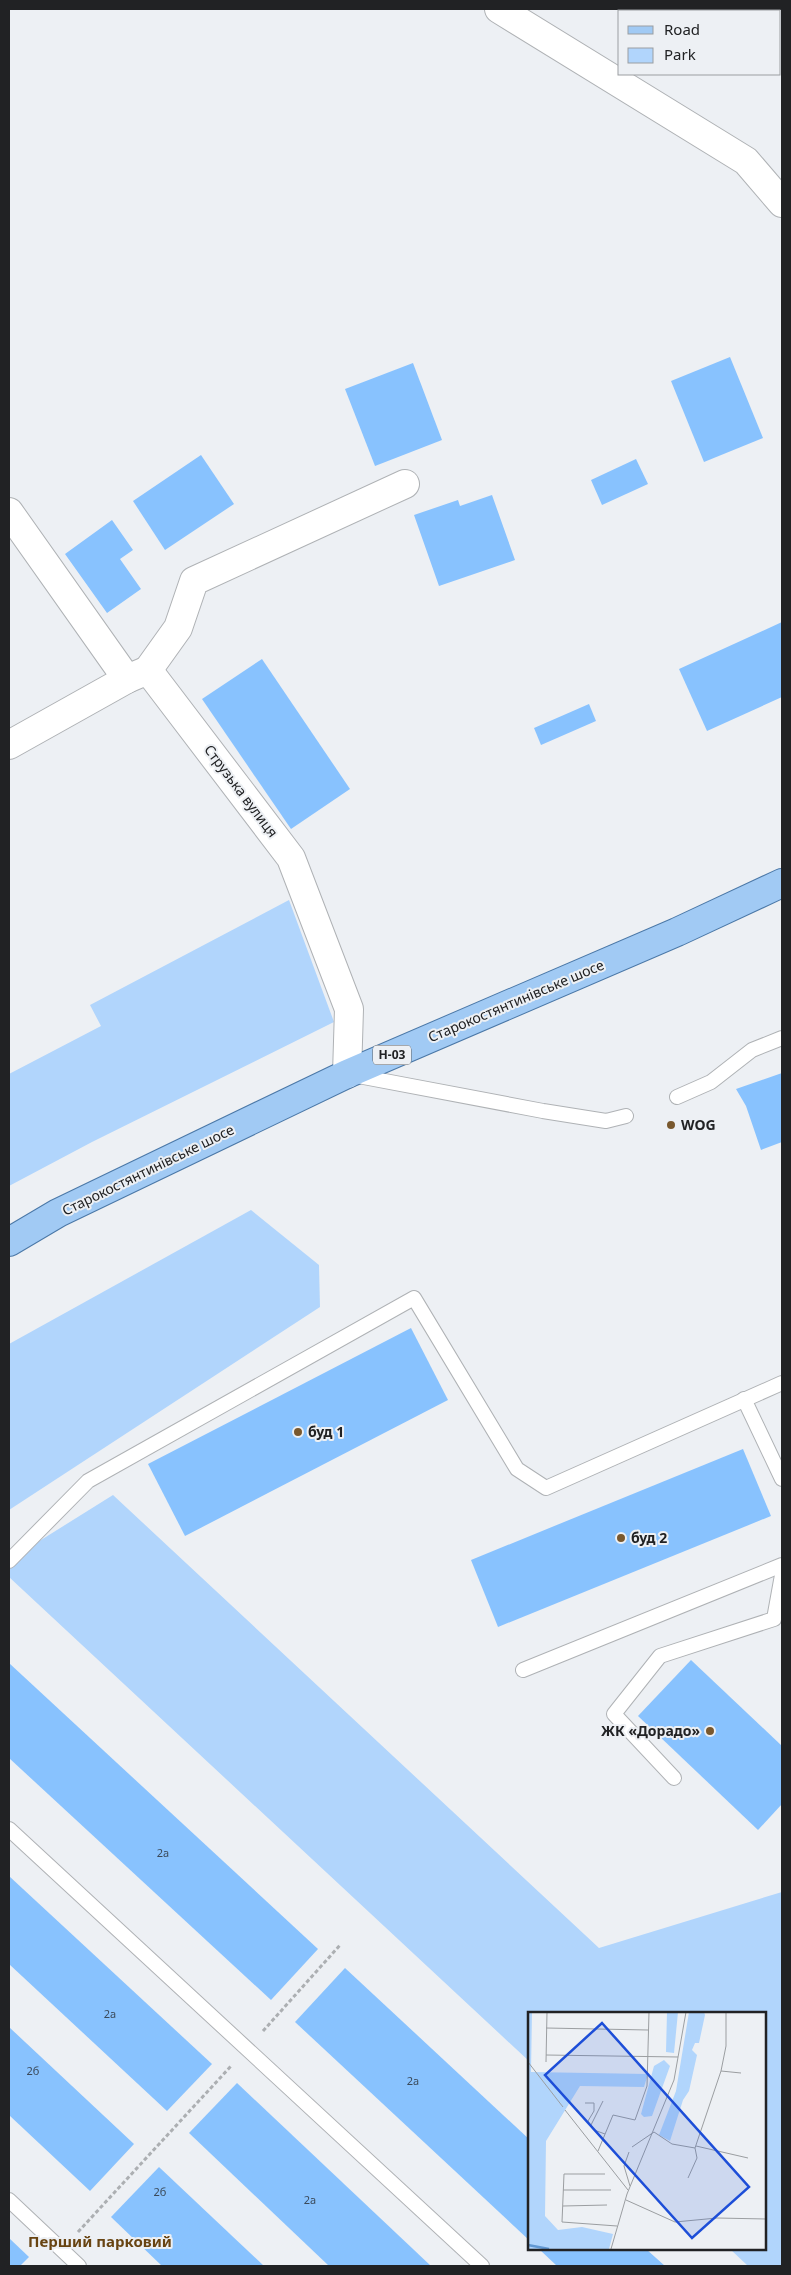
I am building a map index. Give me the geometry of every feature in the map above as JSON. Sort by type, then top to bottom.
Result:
[{"type":"main road","name":"Старокостянтинівське шосе","points":[[9,1242],[58,1213],[347,1074],[677,932],[782,883]]},
{"type":"street","points":[[499,9],[746,161],[782,203]]},
{"type":"street","points":[[9,745],[137,674],[178,628],[194,580],[405,484]]},
{"type":"street","name":"Струзька вулиця","points":[[9,512],[137,674],[291,858],[349,1009],[347,1074]]},
{"type":"lane","points":[[678,1096],[711,1082],[752,1050],[782,1038]]},
{"type":"lane","points":[[347,1074],[542,1111],[606,1121],[626,1116]]},
{"type":"lane","points":[[9,1561],[88,1481],[414,1298],[517,1469],[546,1488],[782,1383]]},
{"type":"lane","points":[[744,1400],[782,1479]]},
{"type":"lane","points":[[523,1670],[782,1565]]},
{"type":"lane","points":[[674,1778],[614,1714],[660,1656],[774,1619],[782,1575]]},
{"type":"lane","points":[[9,1829],[482,2266]]},
{"type":"lane","points":[[9,2200],[80,2266]]},
{"type":"path","points":[[62,2250],[341,1944]]},
{"type":"green space","points":[[289,900],[334,1022],[92,1142],[9,1186],[9,1074],[101,1026],[90,1005]]},
{"type":"green space","points":[[251,1210],[319,1265],[320,1307],[9,1510],[9,1344]]},
{"type":"green space","points":[[113,1495],[599,1948],[782,1892],[782,2266],[748,2266],[731,2250],[766,2250],[766,2012],[528,2012],[528,2060],[9,1577],[9,1560]]},
{"type":"building","points":[[730,357],[763,438],[704,462],[671,381]]},
{"type":"building","points":[[413,363],[442,440],[375,466],[345,389]]},
{"type":"building","points":[[201,455],[234,504],[165,550],[133,501]]},
{"type":"building","points":[[636,459],[648,484],[602,505],[591,480]]},
{"type":"building","points":[[492,495],[515,560],[439,586],[414,515],[458,500],[460,506]]},
{"type":"building","points":[[112,520],[133,550],[120,559],[141,589],[107,613],[65,554]]},
{"type":"building","points":[[782,622],[782,697],[707,731],[679,669]]},
{"type":"building","points":[[262,659],[350,789],[291,829],[202,699]]},
{"type":"building","points":[[589,704],[596,721],[541,745],[534,728]]},
{"type":"building","points":[[782,1073],[782,1142],[761,1150],[746,1106],[736,1089]]},
{"type":"building","name":"буд 1","points":[[411,1328],[448,1400],[185,1536],[148,1464]]},
{"type":"building","name":"буд 2","points":[[743,1449],[771,1516],[498,1627],[471,1560]]},
{"type":"building","name":"ЖК «Дорадо»","points":[[691,1660],[782,1746],[782,1804],[758,1830],[638,1716]]},
{"type":"building","points":[[9,1663],[318,1949],[271,2000],[9,1758]]},
{"type":"building","points":[[9,1876],[212,2064],[167,2111],[9,1964]]},
{"type":"building","points":[[345,1968],[528,2138],[528,2239],[295,2022]]},
{"type":"building","points":[[9,2027],[134,2144],[90,2191],[9,2115]]},
{"type":"building","points":[[237,2083],[431,2266],[329,2266],[189,2133]]},
{"type":"building","points":[[159,2167],[264,2266],[162,2266],[111,2217]]},
{"type":"building","points":[[9,2238],[29,2257],[20,2266],[9,2266]]},
{"type":"building","points":[[540,2250],[647,2250],[665,2266],[557,2266]]},
{"type":"place","name":"WOG","points":[[671,1125]]},
{"type":"place","name":"буд 1","points":[[298,1432]]},
{"type":"place","name":"буд 2","points":[[621,1538]]},
{"type":"place","name":"ЖК «Дорадо»","points":[[710,1731]]},
{"type":"district","name":"Перший парковий","points":[[100,2242]]}]
